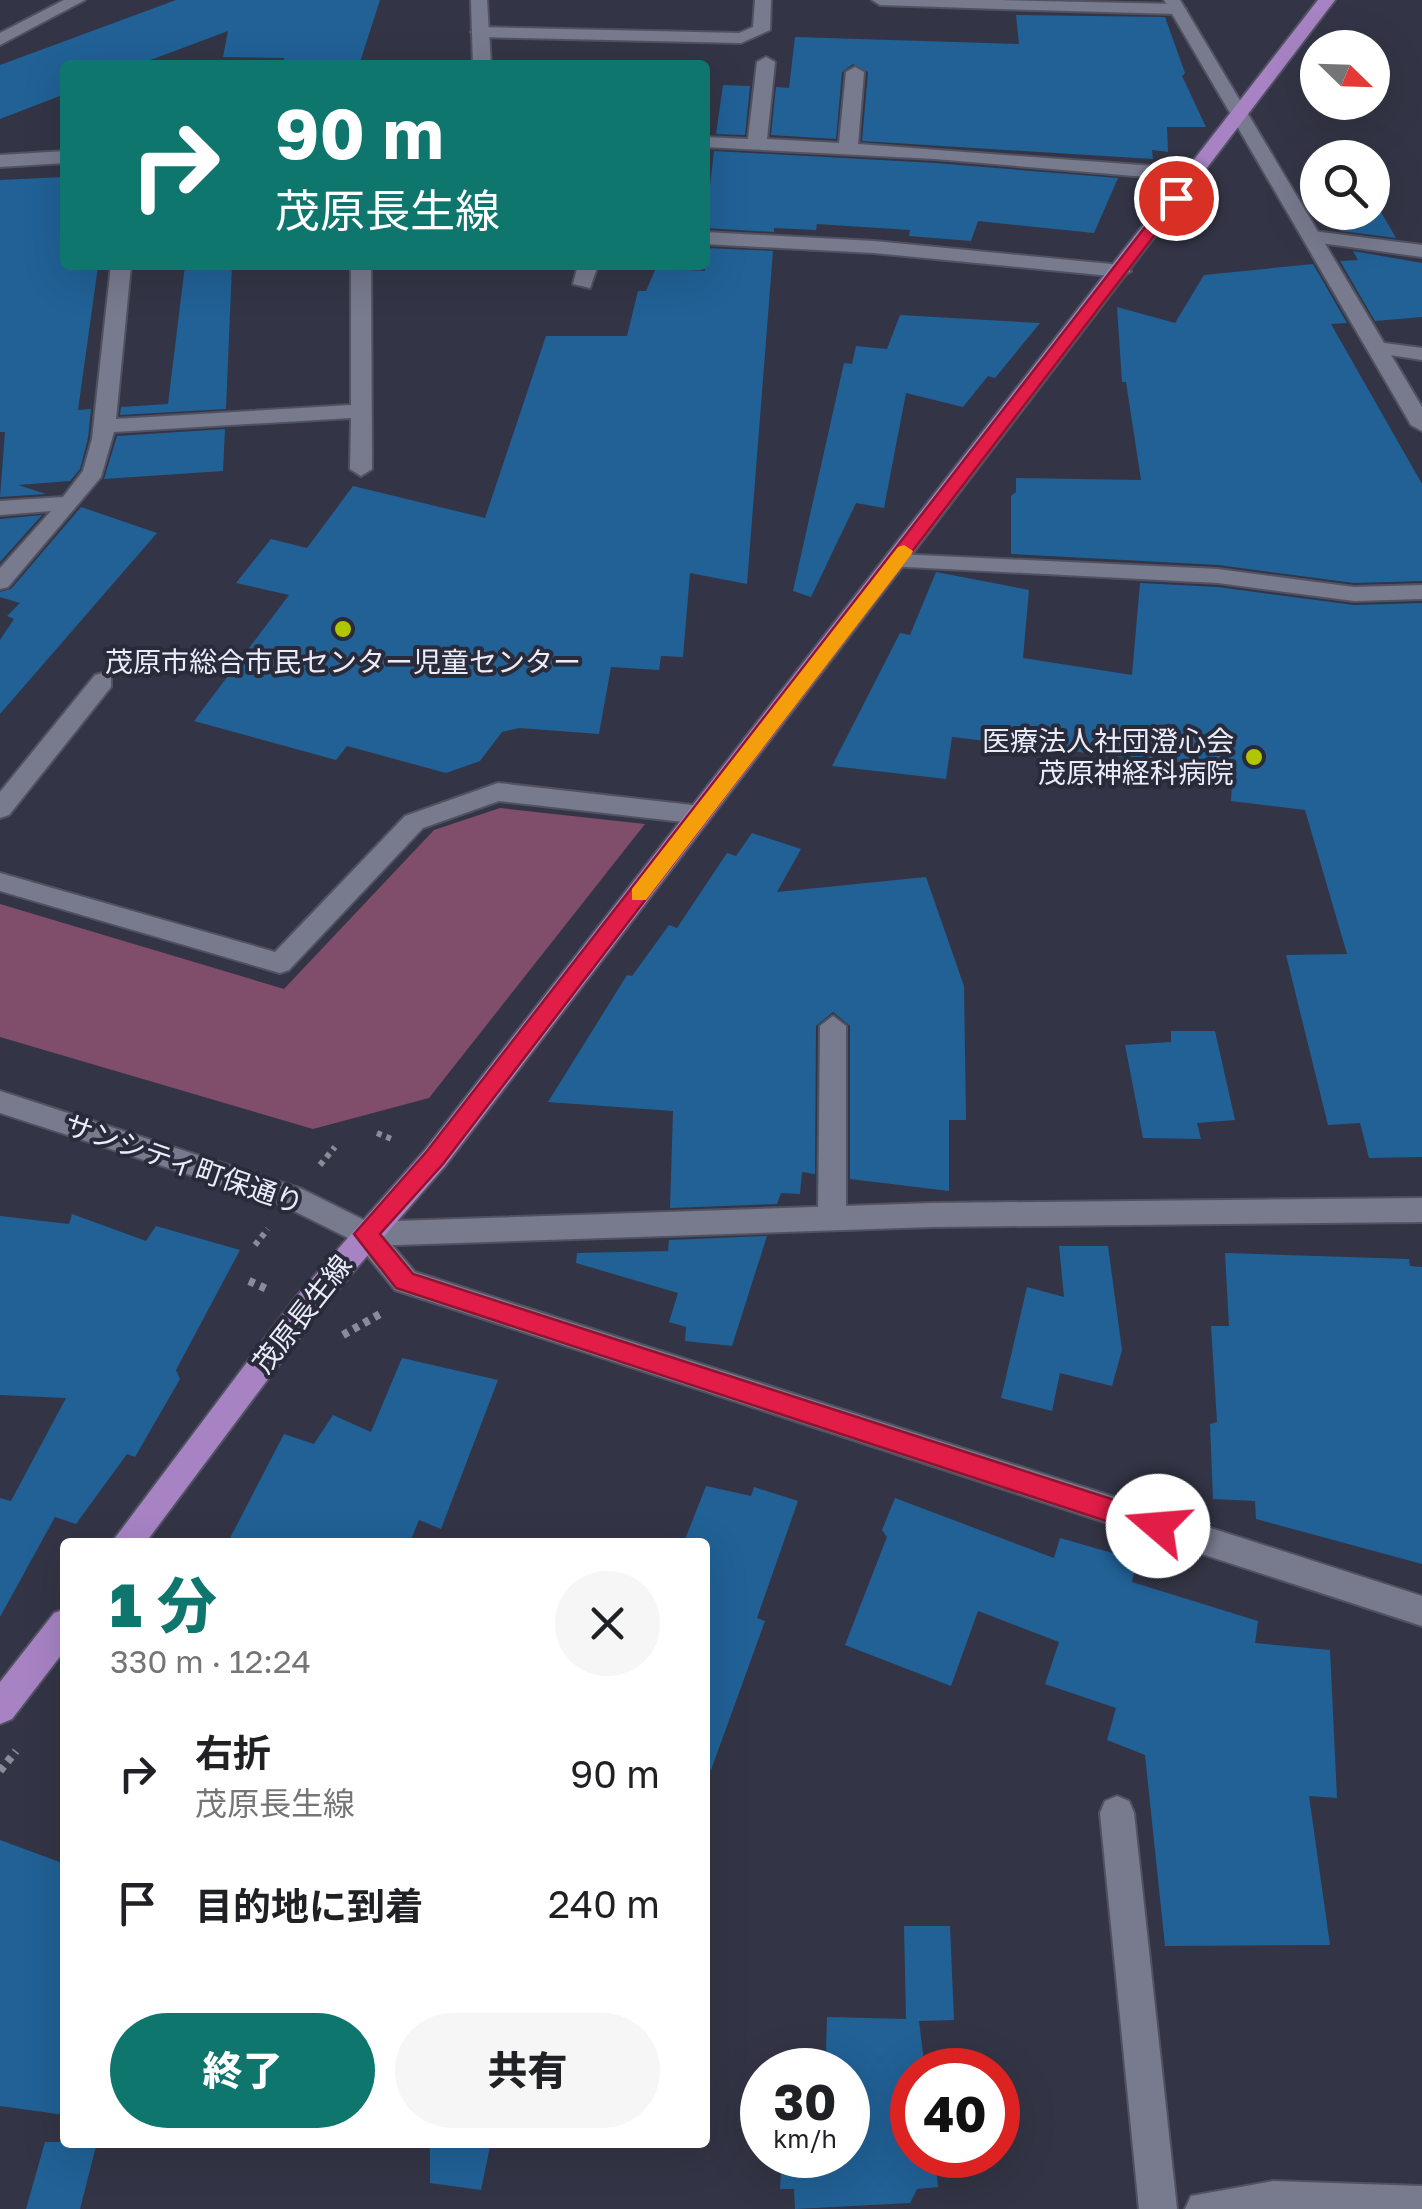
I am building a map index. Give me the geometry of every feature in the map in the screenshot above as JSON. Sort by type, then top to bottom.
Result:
[{"type":"main road","name":"茂原長生線","points":[[131,1538],[366,1234],[435,1158],[1327,0]]},
{"type":"main road","points":[[0,1708],[60,1630]]},
{"type":"street","points":[[0,40],[77,0]]},
{"type":"street","points":[[479,0],[482,60]]},
{"type":"street","points":[[480,32],[741,38],[762,30],[763,0]]},
{"type":"street","points":[[880,0],[1174,4],[1422,425]]},
{"type":"street","points":[[757,144],[766,62]]},
{"type":"street","points":[[848,149],[855,72]]},
{"type":"street","points":[[710,142],[1194,174]]},
{"type":"street","points":[[0,161],[60,158]]},
{"type":"street","points":[[1313,237],[1422,251]]},
{"type":"street","points":[[710,238],[874,247],[1121,270]]},
{"type":"street","points":[[0,582],[94,472],[120,270]]},
{"type":"street","points":[[361,270],[362,470]]},
{"type":"street","points":[[1377,348],[1422,354]]},
{"type":"street","points":[[103,426],[362,411]]},
{"type":"street","points":[[0,508],[70,502]]},
{"type":"street","points":[[896,561],[1218,576],[1354,594],[1422,592]]},
{"type":"street","points":[[0,809],[103,681]]},
{"type":"street","points":[[0,882],[280,962],[414,822],[498,792],[701,814]]},
{"type":"street","points":[[832,1218],[833,1026]]},
{"type":"street","name":"サンシティ町保通り","points":[[0,1102],[292,1197],[366,1234]]},
{"type":"street","points":[[366,1234],[832,1218],[1422,1210]]},
{"type":"street","points":[[366,1234],[405,1281],[1422,1612]]},
{"type":"street","points":[[1116,1813],[1158,2209]]},
{"type":"street","points":[[1204,2209],[1272,2200],[1310,2206],[1422,2205]]},
{"type":"shaded area","points":[[500,808],[645,824],[429,1098],[313,1129],[0,1037],[0,904],[284,989],[434,830]]},
{"type":"building","points":[[176,0],[380,0],[361,60],[223,57],[228,31],[150,60],[60,60],[60,96],[0,119],[0,65]]},
{"type":"building","points":[[1016,15],[1165,17],[1185,73],[1182,76],[1206,127],[1167,127],[1168,152],[1152,150],[1153,159],[862,141],[868,72],[853,64],[842,72],[836,139],[771,135],[776,87],[789,88],[795,37],[1019,44]]},
{"type":"building","points":[[723,85],[750,86],[745,135],[716,134]]},
{"type":"building","points":[[714,151],[1118,178],[1094,233],[978,221],[971,241],[909,236],[910,230],[817,224],[816,230],[774,228],[774,232],[710,228]]},
{"type":"building","points":[[60,177],[60,270],[97,270],[78,410],[91,409],[80,469],[70,481],[18,485],[46,494],[0,497],[5,432],[0,432],[0,180]]},
{"type":"building","points":[[1390,228],[1396,238],[1341,231]]},
{"type":"building","points":[[710,248],[773,251],[747,584],[690,573],[683,657],[661,656],[659,670],[611,667],[599,734],[519,728],[502,732],[480,761],[446,773],[347,746],[336,760],[194,721],[289,595],[236,583],[271,539],[307,548],[353,486],[485,518],[546,336],[627,336],[638,291],[646,291],[655,270],[710,270]]},
{"type":"building","points":[[1353,251],[1422,263],[1422,317],[1375,321],[1340,261],[1358,260]]},
{"type":"building","points":[[1313,264],[1347,323],[1331,324],[1422,484],[1422,581],[1354,583],[1218,565],[1011,554],[1011,496],[1016,492],[1016,478],[1141,480],[1126,382],[1122,382],[1117,307],[1175,323],[1204,275]]},
{"type":"building","points":[[184,270],[232,270],[226,409],[120,415],[121,407],[168,404]]},
{"type":"building","points":[[900,315],[1040,323],[995,378],[988,376],[963,407],[906,393],[884,508],[856,503],[811,597],[793,591],[844,363],[852,364],[856,346],[887,349]]},
{"type":"building","points":[[225,429],[223,471],[104,479],[117,436]]},
{"type":"building","points":[[81,507],[157,533],[0,714],[0,640],[14,619],[7,616],[20,603],[0,597],[0,592],[11,589]]},
{"type":"building","points":[[42,515],[0,562],[0,519]]},
{"type":"building","name":"医療法人社団澄心会 茂原神経科病院","points":[[936,572],[1029,590],[1023,658],[1132,675],[1140,583],[1218,587],[1354,605],[1422,603],[1422,1157],[1369,1158],[1360,1123],[1328,1125],[1286,955],[1347,954],[1305,810],[1231,801],[1232,782],[1188,776],[1188,765],[952,737],[946,779],[832,766],[900,633],[910,635]]},
{"type":"building","points":[[752,833],[801,849],[777,892],[926,877],[964,986],[966,1120],[949,1120],[949,1191],[850,1179],[850,1026],[833,1012],[816,1026],[815,1174],[802,1172],[800,1194],[781,1193],[777,1204],[670,1208],[673,1111],[548,1102],[627,975],[632,976],[669,925],[677,928],[727,853],[736,856]]},
{"type":"building","points":[[1171,1031],[1215,1031],[1235,1120],[1197,1123],[1201,1139],[1143,1138],[1125,1045],[1171,1042]]},
{"type":"building","points":[[72,1214],[146,1241],[156,1226],[240,1250],[176,1370],[180,1379],[135,1457],[127,1454],[76,1524],[55,1517],[0,1617],[0,1498],[11,1501],[66,1398],[0,1395],[0,1216],[69,1224]]},
{"type":"building","points":[[767,1236],[732,1346],[685,1341],[686,1327],[669,1322],[678,1293],[576,1263],[577,1253],[668,1251],[669,1240]]},
{"type":"building","points":[[1059,1246],[1108,1246],[1122,1350],[1112,1386],[1060,1373],[1052,1411],[1001,1398],[1027,1287],[1064,1297]]},
{"type":"building","points":[[1225,1253],[1409,1259],[1410,1266],[1422,1267],[1422,1564],[1256,1519],[1255,1501],[1213,1499],[1210,1424],[1217,1422],[1211,1326],[1229,1326]]},
{"type":"building","points":[[402,1358],[498,1380],[441,1529],[419,1520],[412,1538],[230,1538],[284,1434],[314,1444],[333,1415],[371,1432]]},
{"type":"building","points":[[706,1486],[751,1496],[754,1487],[798,1501],[757,1618],[765,1621],[711,1770],[710,1538],[686,1538]]},
{"type":"building","points":[[895,1498],[1054,1558],[1060,1538],[1137,1560],[1132,1582],[1258,1621],[1255,1643],[1330,1650],[1337,1798],[1309,1796],[1330,1945],[1165,1946],[1145,1755],[1107,1740],[1116,1708],[1045,1684],[1059,1642],[978,1611],[951,1686],[845,1645],[887,1537],[882,1530]]},
{"type":"building","points":[[0,1840],[60,1862],[60,2114],[0,2106]]},
{"type":"building","points":[[904,1926],[950,1926],[954,2020],[919,2021],[922,2048],[890,2048],[890,2178],[937,2178],[938,2187],[917,2189],[910,2203],[795,2209],[794,2189],[780,2189],[781,2178],[870,2178],[870,2048],[826,2048],[827,2017],[906,2019]]},
{"type":"building","points":[[45,2142],[60,2142],[60,2148],[95,2148],[80,2209],[26,2209]]},
{"type":"building","points":[[430,2148],[490,2148],[481,2190],[430,2183]]},
{"type":"slow traffic","points":[[639,894],[904,551]]},
{"type":"place","name":"茂原市総合市民センター児童センター","points":[[343,629]]},
{"type":"place","name":"医療法人社団澄心会 茂原神経科病院","points":[[1254,757]]},
{"type":"route","points":[[1158,1526],[405,1281],[366,1234],[435,1158],[1176,198]]}]
